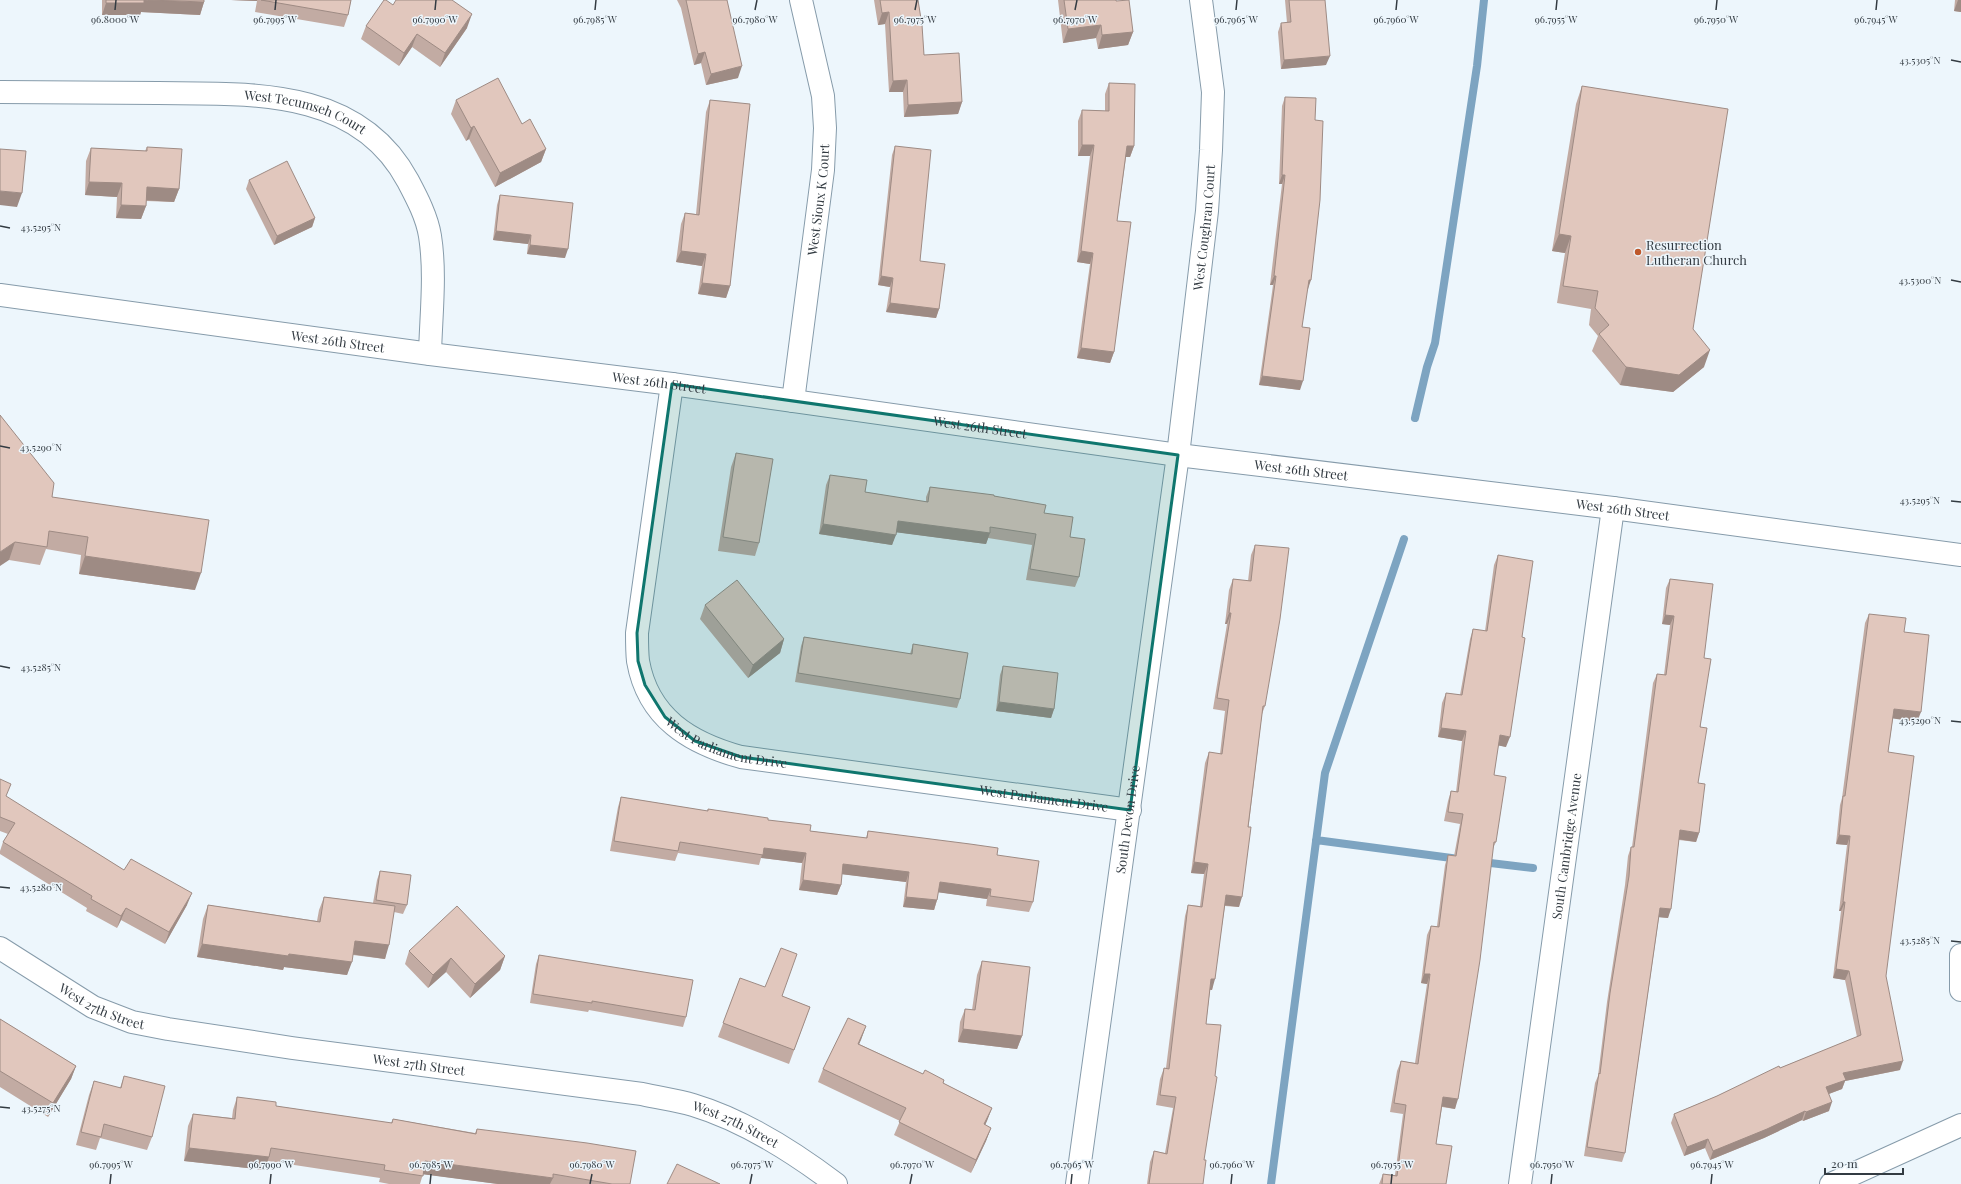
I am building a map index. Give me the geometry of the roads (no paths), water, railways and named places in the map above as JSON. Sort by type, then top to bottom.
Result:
[{"type":"street","name":"West Sioux K Court","points":[[793,401],[823,170],[825,128],[822,96],[801,0]]},
{"type":"street","name":"West Coughran Court","points":[[1178,455],[1207,211],[1212,150],[1213,92],[1201,0]]},
{"type":"street","name":"West Tecumseh Court","points":[[0,92],[275,96],[340,115],[368,132],[389,151],[404,174],[418,199],[430,235],[433,277],[430,354]]},
{"type":"street","name":"West 26th Street","points":[[0,295],[430,354],[672,384],[1178,455],[1613,508],[1961,555]]},
{"type":"street","name":"West Parliament Drive","points":[[672,384],[637,633],[638,661],[645,685],[665,717],[680,731],[695,741],[716,750],[741,756],[1130,810]]},
{"type":"street","name":"South Devon Drive","points":[[1077,1184],[1178,455]]},
{"type":"street","name":"South Cambridge Avenue","points":[[1520,1184],[1613,508]]},
{"type":"street","name":"West 27th Street","points":[[0,948],[93,1007],[132,1022],[168,1030],[292,1048],[642,1094],[692,1105],[746,1128],[809,1163],[836,1184]]},
{"type":"street","points":[[1961,955],[1961,990]]},
{"type":"street","points":[[1831,1184],[1961,1125]]},
{"type":"waterway","points":[[1415,418],[1427,367],[1435,343],[1477,66],[1484,0]]},
{"type":"waterway","points":[[1271,1184],[1325,773],[1404,539]]},
{"type":"waterway","points":[[1316,840],[1459,859]]},
{"type":"waterway","points":[[1482,862],[1533,868]]},
{"type":"place","name":"Resurrection Lutheran Church","points":[[1638,252]]}]
